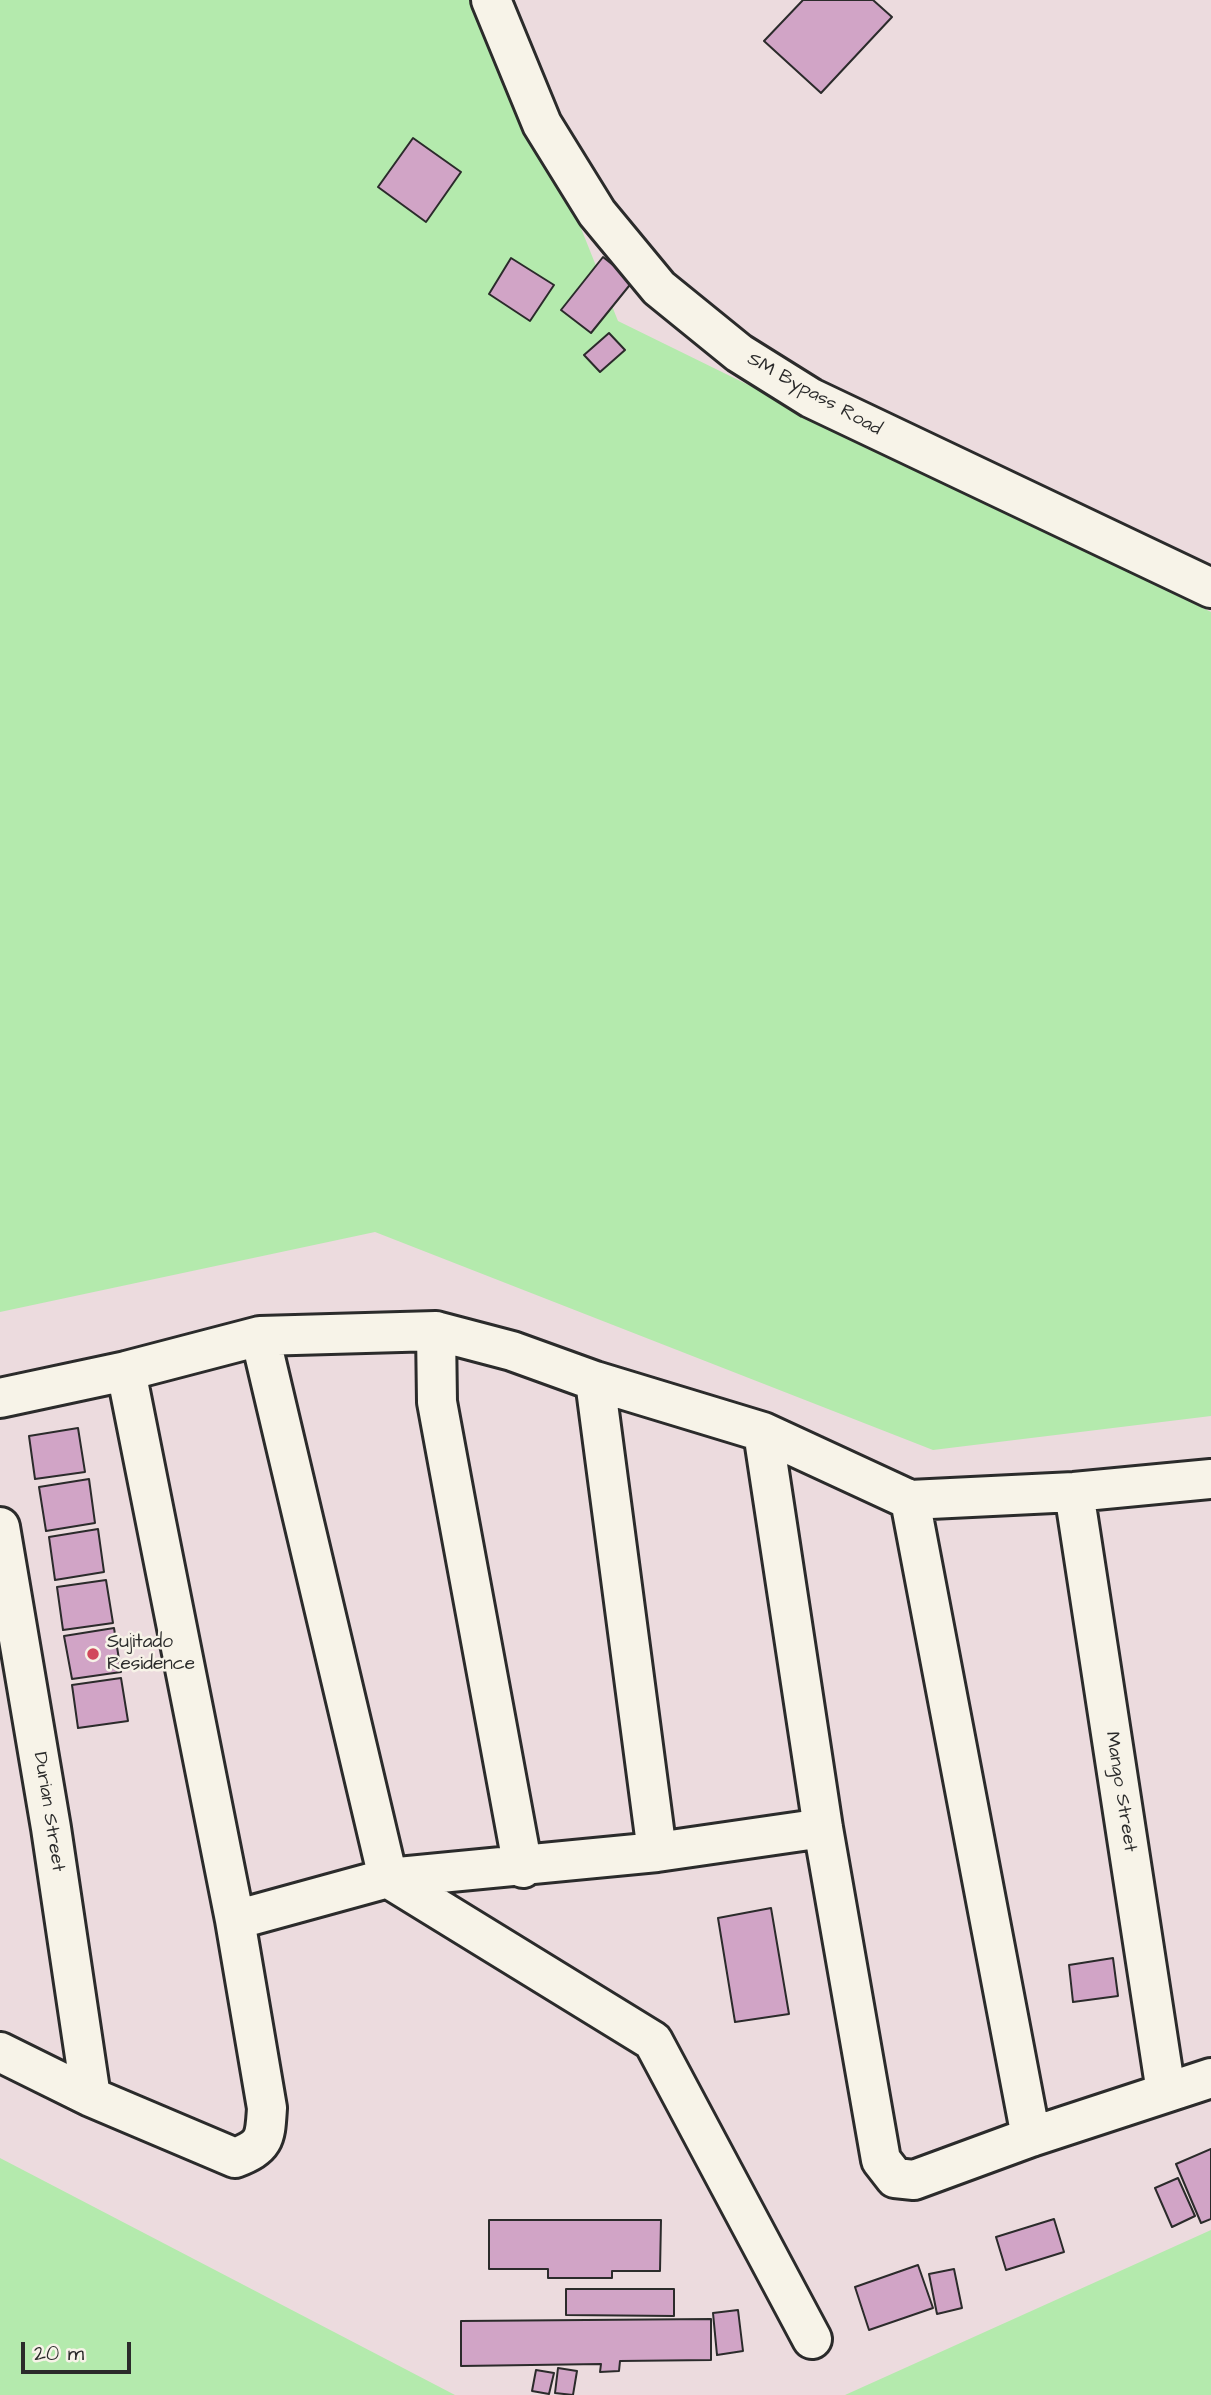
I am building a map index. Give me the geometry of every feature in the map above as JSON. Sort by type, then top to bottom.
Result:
[{"type":"street","name":"SM Bypass Road","points":[[491,0],[542,124],[597,213],[659,288],[739,353],[811,398],[1211,588]]},
{"type":"street","points":[[436,1331],[437,1402],[523,1868]]},
{"type":"street","points":[[0,1398],[125,1371],[260,1336],[436,1331],[512,1351],[595,1381],[763,1432],[910,1500],[1074,1492],[1211,1479]]},
{"type":"street","points":[[260,1336],[388,1878],[653,2041],[811,2339]]},
{"type":"street","points":[[0,2052],[90,2097],[235,2158],[253,2151],[264,2139],[267,2108],[235,1920],[125,1371]]},
{"type":"street","points":[[595,1381],[657,1852]]},
{"type":"street","points":[[763,1432],[823,1828],[881,2160],[895,2178],[914,2180],[1031,2137],[1211,2078]]},
{"type":"street","name":"Mango Street","points":[[1074,1492],[1166,2092]]},
{"type":"street","points":[[910,1500],[1031,2137]]},
{"type":"street","name":"Durian Street","points":[[0,1527],[51,1828],[90,2097]]},
{"type":"street","points":[[235,1920],[388,1878],[523,1868],[823,1828]]},
{"type":"green space","points":[[0,0],[490,0],[618,321],[1211,612],[1211,1416],[933,1450],[375,1232],[0,1312]]},
{"type":"green space","points":[[0,2158],[455,2395],[0,2395]]},
{"type":"green space","points":[[1211,2230],[1211,2395],[845,2395]]},
{"type":"building","points":[[803,0],[873,0],[892,17],[821,93],[764,41]]},
{"type":"building","points":[[413,138],[461,172],[426,222],[378,187]]},
{"type":"building","points":[[603,257],[633,281],[591,333],[561,310]]},
{"type":"building","points":[[511,258],[554,285],[530,321],[489,294]]},
{"type":"building","points":[[609,333],[625,350],[600,372],[584,355]]},
{"type":"building","points":[[78,1428],[85,1472],[35,1479],[29,1436]]},
{"type":"building","points":[[89,1479],[95,1523],[46,1531],[39,1487]]},
{"type":"building","points":[[98,1529],[104,1572],[55,1580],[49,1537]]},
{"type":"building","points":[[106,1580],[113,1623],[63,1630],[57,1587]]},
{"type":"building","name":"Sujitado Residence","points":[[114,1628],[121,1672],[72,1679],[64,1636]]},
{"type":"building","points":[[121,1678],[128,1721],[78,1728],[72,1685]]},
{"type":"building","points":[[771,1908],[789,2014],[735,2022],[718,1918]]},
{"type":"building","points":[[1113,1958],[1118,1996],[1073,2002],[1069,1965]]},
{"type":"building","points":[[1211,2149],[1211,2219],[1201,2223],[1176,2164]]},
{"type":"building","points":[[1178,2178],[1195,2216],[1172,2227],[1155,2188]]},
{"type":"building","points":[[1054,2219],[1064,2252],[1006,2270],[996,2237]]},
{"type":"building","points":[[489,2220],[661,2220],[660,2271],[612,2271],[612,2278],[548,2278],[548,2269],[489,2269]]},
{"type":"building","points":[[918,2265],[933,2308],[869,2330],[855,2287]]},
{"type":"building","points":[[954,2269],[962,2308],[937,2314],[929,2274]]},
{"type":"building","points":[[566,2289],[674,2289],[674,2316],[566,2315]]},
{"type":"building","points":[[738,2310],[743,2351],[717,2355],[713,2313]]},
{"type":"building","points":[[711,2319],[711,2360],[620,2361],[619,2371],[600,2372],[601,2364],[461,2366],[461,2321]]},
{"type":"building","points":[[558,2368],[577,2371],[573,2395],[555,2393]]},
{"type":"building","points":[[536,2370],[554,2373],[549,2394],[532,2391]]},
{"type":"place","name":"Sujitado Residence","points":[[93,1654]]}]
